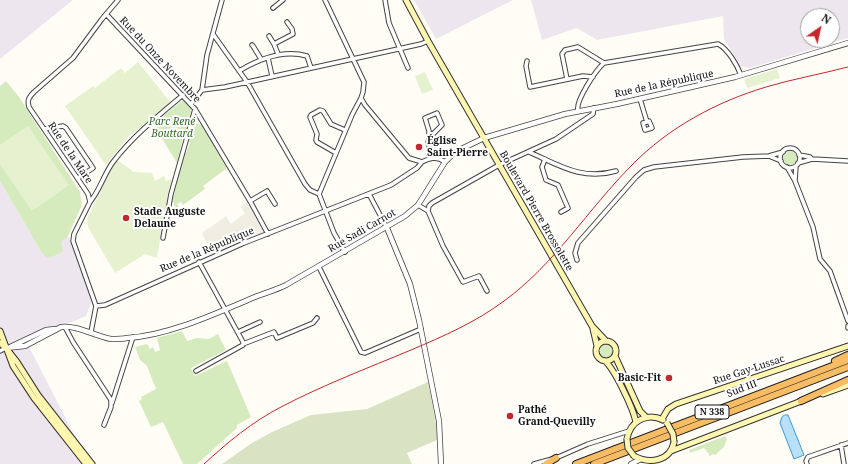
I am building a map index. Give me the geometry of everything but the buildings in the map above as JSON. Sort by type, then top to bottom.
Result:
[{"type":"highway","points":[[797,379],[848,355]]},
{"type":"highway","name":"Sud III","points":[[576,464],[848,360]]},
{"type":"highway","name":"Sud III","points":[[594,464],[848,367]]},
{"type":"highway","points":[[801,401],[848,380]]},
{"type":"highway","points":[[602,464],[616,456]]},
{"type":"highway","points":[[546,464],[556,458]]},
{"type":"main road","name":"Boulevard Pierre Brossolette","points":[[406,0],[428,41],[592,326],[606,341]]},
{"type":"main road","name":"Boulevard Pierre Brossolette","points":[[592,326],[598,346]]},
{"type":"main road","points":[[0,331],[13,366],[26,387],[86,464]]},
{"type":"main road","points":[[605,361],[612,359],[614,356],[616,350],[612,342],[601,342],[596,352],[614,373],[634,414],[636,422]]},
{"type":"main road","points":[[0,343],[17,362],[44,403],[92,464]]},
{"type":"main road","name":"Rue Gay-Lussac","points":[[662,420],[668,409],[676,404],[848,346]]},
{"type":"main road","points":[[614,356],[640,412],[646,417]]},
{"type":"main road","points":[[671,451],[801,401],[848,385]]},
{"type":"main road","points":[[646,417],[654,417],[662,420],[667,423],[673,434],[674,442],[671,451],[664,461],[653,464],[639,460],[628,448],[627,439],[629,431],[636,422],[646,417]]},
{"type":"street","points":[[106,15],[118,0]]},
{"type":"street","points":[[191,104],[202,90],[207,55],[222,0]]},
{"type":"street","points":[[273,8],[283,0]]},
{"type":"street","points":[[319,194],[364,92],[364,82],[325,0]]},
{"type":"street","points":[[385,0],[389,23],[408,68]]},
{"type":"street","name":"Rue du Onze Novembre","points":[[106,15],[195,109],[268,234]]},
{"type":"street","name":"Rue de la Mare","points":[[90,202],[88,194],[78,178],[27,102],[29,97],[73,58],[106,15]]},
{"type":"street","points":[[274,44],[293,34],[292,29],[287,22]]},
{"type":"street","points":[[213,34],[247,82],[305,184],[310,190],[319,194],[334,233],[345,252]]},
{"type":"street","points":[[268,36],[274,44],[278,54]]},
{"type":"street","points":[[202,90],[210,90],[247,82],[428,41]]},
{"type":"street","name":"Rue de la République","points":[[484,138],[538,121],[578,111],[640,99],[741,75],[848,43]]},
{"type":"street","points":[[578,111],[577,107],[580,100],[593,77],[604,63],[718,44],[723,48],[741,75]]},
{"type":"street","points":[[252,45],[261,59]]},
{"type":"street","points":[[567,79],[562,54],[565,50],[578,47],[604,63]]},
{"type":"street","points":[[239,71],[261,59],[278,54],[298,53],[307,56],[311,68]]},
{"type":"street","points":[[268,58],[272,76]]},
{"type":"street","points":[[527,61],[526,66],[530,87],[583,76],[593,77]]},
{"type":"street","points":[[91,332],[96,306],[73,240],[74,234],[112,163],[129,142],[183,95]]},
{"type":"street","points":[[361,98],[365,105],[410,158],[422,162],[433,158],[440,159],[445,162]]},
{"type":"street","points":[[640,99],[647,122]]},
{"type":"street","points":[[428,211],[429,206],[432,203],[499,165],[556,140],[593,114],[594,108]]},
{"type":"street","points":[[163,238],[171,194],[195,109]]},
{"type":"street","points":[[336,153],[316,142],[317,135],[310,117],[320,110],[323,111],[331,124],[346,130]]},
{"type":"street","points":[[429,138],[442,125],[437,113],[425,118],[429,131],[428,142],[433,158]]},
{"type":"street","points":[[44,129],[63,126],[66,128],[93,168],[78,178]]},
{"type":"street","name":"Rue Sadi Carnot","points":[[65,326],[91,332],[111,339],[151,334],[190,324],[270,290],[286,285],[387,228],[405,216],[418,205],[445,162],[459,150],[484,138]]},
{"type":"street","points":[[577,260],[575,253],[577,246],[636,177],[644,170],[654,167],[743,157],[769,156],[791,148],[796,150],[799,154],[812,159]]},
{"type":"street","points":[[528,152],[569,170],[582,173],[604,174],[616,171]]},
{"type":"street","points":[[781,161],[783,152]]},
{"type":"street","points":[[795,181],[797,165],[800,159],[799,154]]},
{"type":"street","points":[[769,156],[781,161],[787,167],[795,181],[814,232],[820,259],[830,271],[848,321]]},
{"type":"street","points":[[545,159],[542,167],[546,180],[558,185],[568,208],[561,212]]},
{"type":"street","points":[[787,167],[812,159],[848,161]]},
{"type":"street","name":"Rue de la République","points":[[96,306],[105,304],[199,262],[326,210],[392,185],[417,168],[422,162]]},
{"type":"street","points":[[250,201],[267,191],[275,204]]},
{"type":"street","points":[[369,194],[387,228],[410,284],[421,329],[439,421],[441,464]]},
{"type":"street","points":[[418,205],[428,211],[443,246],[463,282],[479,276],[487,291]]},
{"type":"street","points":[[199,262],[238,332],[243,344]]},
{"type":"street","points":[[319,267],[361,352],[365,353],[421,329]]},
{"type":"street","points":[[196,371],[243,346],[243,344],[274,332],[277,338],[313,323],[317,318]]},
{"type":"street","points":[[238,332],[260,322]]},
{"type":"street","points":[[0,351],[6,348],[22,348],[65,326],[73,342],[111,400],[111,407]]},
{"type":"street","points":[[104,424],[134,337]]},
{"type":"street","points":[[534,464],[556,458],[588,444],[629,431]]},
{"type":"street","points":[[807,464],[806,461],[808,457],[848,443]]},
{"type":"street","points":[[841,446],[844,464]]},
{"type":"street","points":[[631,464],[639,460]]},
{"type":"shaded area","points":[[0,0],[73,0],[0,59]]},
{"type":"shaded area","points":[[414,0],[513,0],[436,39]]},
{"type":"shaded area","points":[[531,0],[848,0],[848,38],[840,40],[840,8],[800,8],[800,48],[815,48],[750,68],[741,66],[724,39],[723,16],[597,40],[577,28],[542,40]]},
{"type":"shaded area","points":[[0,181],[43,255],[68,236],[77,255],[92,301],[86,316],[26,341],[77,440],[95,464],[0,464]]},
{"type":"shaded area","points":[[247,202],[265,233],[212,254],[202,233],[226,216],[231,224],[245,213],[241,207]]},
{"type":"green space","points":[[138,62],[171,103],[129,136],[106,165],[65,106],[93,86],[95,88],[121,68],[125,73]]},
{"type":"green space","points":[[777,69],[780,78],[747,88],[744,79]]},
{"type":"green space","points":[[425,72],[433,90],[422,94],[415,76]]},
{"type":"green space","points":[[6,81],[19,97],[80,192],[82,205],[68,236],[61,242],[63,252],[49,258],[43,255],[0,181],[0,86]]},
{"type":"green space","name":"Parc René Bouttard","points":[[183,100],[191,108],[191,111],[177,163],[153,124]]},
{"type":"green space","points":[[195,122],[203,126],[227,168],[203,186],[205,189],[183,205],[181,202],[177,204],[179,207],[176,209],[174,202],[172,202],[184,154],[186,153],[190,142],[188,141],[193,123]]},
{"type":"green space","points":[[28,126],[69,185],[32,211],[0,164],[0,145]]},
{"type":"green space","points":[[790,151],[795,153],[797,158],[795,163],[790,165],[785,163],[783,158],[785,153]]},
{"type":"green space","name":"Stade Auguste Delaune","points":[[117,160],[134,172],[152,173],[155,181],[164,176],[166,181],[171,179],[172,181],[168,194],[157,258],[145,254],[115,273],[88,227],[87,219],[111,169]]},
{"type":"green space","points":[[182,331],[187,341],[197,338],[209,339],[218,334],[226,350],[191,368],[195,376],[227,361],[251,417],[237,425],[237,428],[197,464],[183,464],[163,422],[151,427],[139,401],[142,399],[141,397],[156,389],[147,366],[140,360],[135,347],[147,344],[150,349],[153,347],[155,352],[160,350],[157,338]]},
{"type":"green space","points":[[604,344],[610,344],[614,348],[614,354],[610,358],[604,358],[600,354],[600,348]]},
{"type":"green space","points":[[428,382],[436,423],[437,440],[407,453],[412,464],[222,464],[252,443],[272,432],[311,415],[367,409]]},
{"type":"green space","points":[[725,436],[727,439],[724,447],[715,455],[709,456],[709,453],[704,448],[690,453],[689,450]]},
{"type":"water","points":[[788,415],[804,455],[794,459],[780,423],[782,417]]},
{"type":"railway","points":[[204,464],[241,433],[260,419],[281,407],[329,384],[448,334],[493,309],[522,286],[539,270],[632,165],[661,139],[677,128],[711,109],[747,93],[776,84],[848,67]]},
{"type":"place","name":"Église Saint-Pierre","points":[[419,147]]},
{"type":"place","name":"Stade Auguste Delaune","points":[[126,218]]},
{"type":"place","name":"Basic-Fit","points":[[669,378]]},
{"type":"place","name":"Pathé Grand-Quevilly","points":[[510,416]]}]
